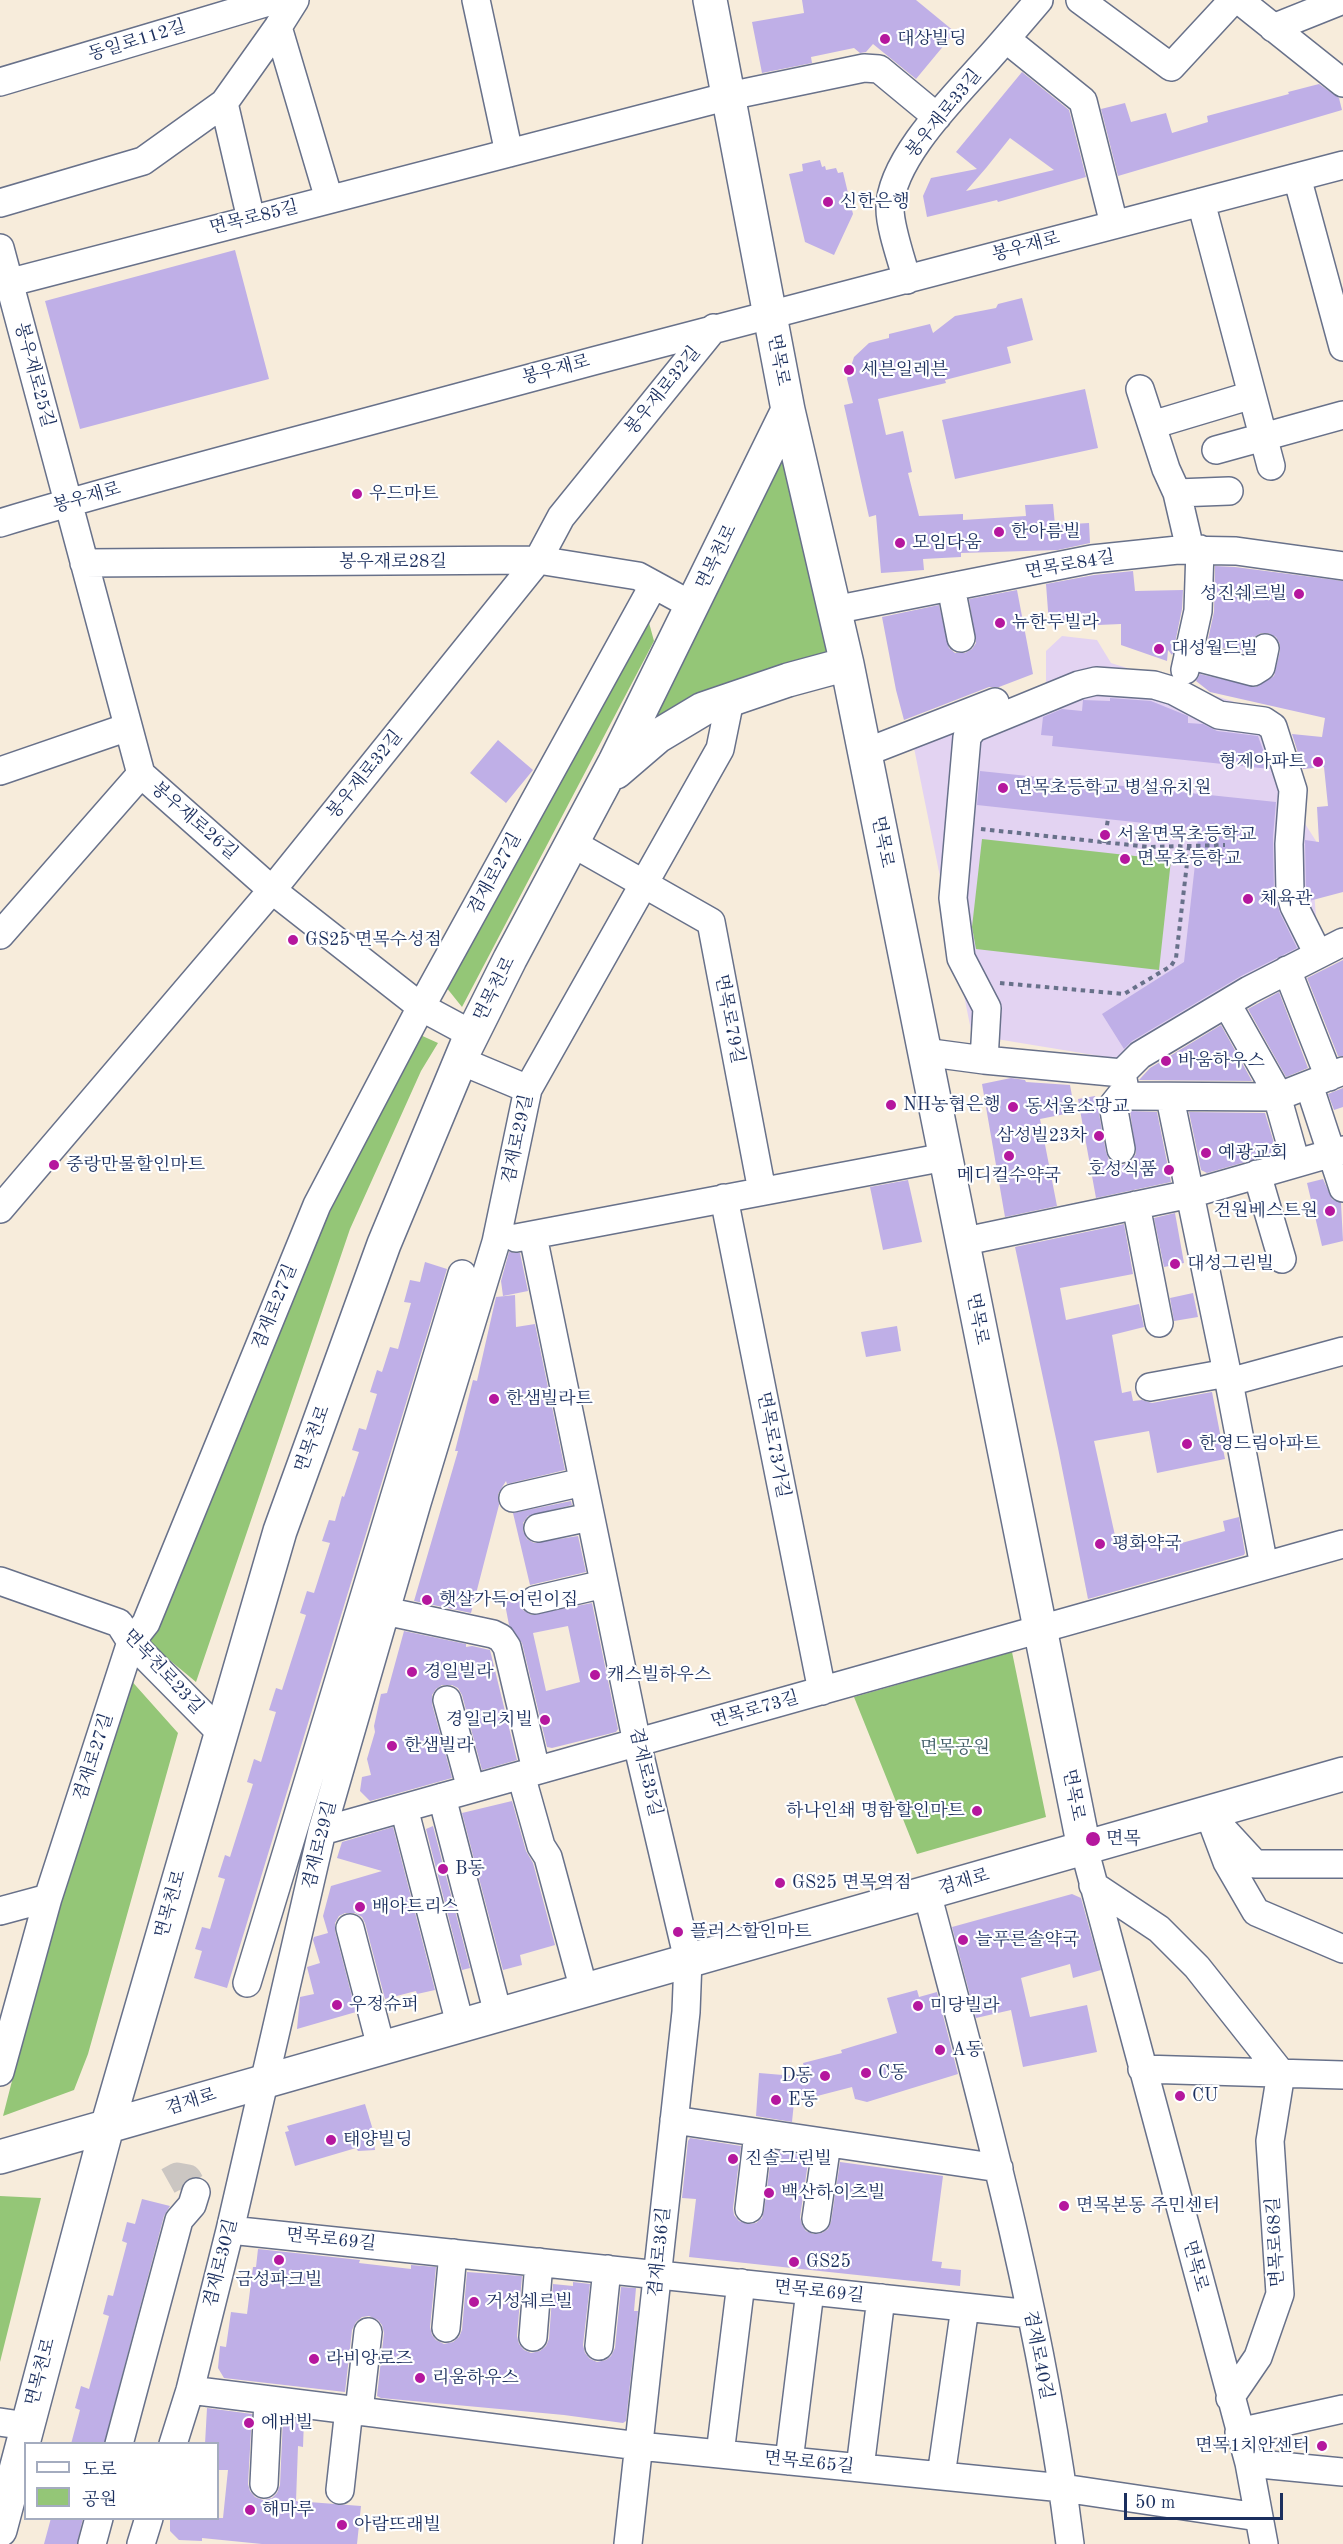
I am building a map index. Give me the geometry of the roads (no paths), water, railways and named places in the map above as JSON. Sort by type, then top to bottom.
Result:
[{"type":"main road","name":"면목로","points":[[710,0],[788,410],[847,664],[1084,1848]]},
{"type":"main road","name":"면목천로","points":[[0,2530],[14,2424],[107,2127],[280,1531],[384,1244],[467,1048],[605,781],[788,410]]},
{"type":"main road","points":[[605,781],[658,736],[703,709],[847,664]]},
{"type":"main road","name":"겸재로","points":[[0,2157],[1343,1774]]},
{"type":"street","name":"동일로112길","points":[[0,82],[275,0]]},
{"type":"street","points":[[0,203],[143,160],[224,103],[295,0]]},
{"type":"street","points":[[476,0],[509,153]]},
{"type":"street","points":[[1080,0],[1171,67],[1233,0]]},
{"type":"street","points":[[1239,0],[1343,83]]},
{"type":"street","points":[[1273,28],[1343,0]]},
{"type":"street","name":"봉우재로33길","points":[[907,280],[890,209],[893,189],[908,156],[937,117],[1006,39],[1025,5]]},
{"type":"street","points":[[278,27],[329,199]]},
{"type":"street","points":[[1006,39],[1083,101],[1114,224]]},
{"type":"street","name":"면목로85길","points":[[4,283],[729,96],[873,68],[879,69],[937,117]]},
{"type":"street","points":[[224,103],[250,219]]},
{"type":"street","name":"봉우재로","points":[[0,523],[68,502],[770,313],[907,280],[1343,165]]},
{"type":"street","points":[[1297,177],[1343,347]]},
{"type":"street","points":[[1201,202],[1270,466]]},
{"type":"street","name":"봉우재로25길","points":[[0,248],[4,283],[68,502]]},
{"type":"street","name":"봉우재로32길","points":[[0,1209],[272,890],[538,560],[561,517],[714,328]]},
{"type":"street","points":[[1140,389],[1166,469],[1178,493],[1195,549],[1198,611],[1186,662],[1253,672],[1261,667],[1266,648]]},
{"type":"street","points":[[1152,425],[1252,395]]},
{"type":"street","points":[[1216,450],[1343,415]]},
{"type":"street","points":[[1178,493],[1228,491]]},
{"type":"street","name":"봉우재로26길","points":[[68,502],[141,774],[272,890],[422,1007],[467,1048],[528,1089]]},
{"type":"street","name":"면목로84길","points":[[834,610],[1092,559],[1195,549],[1254,553],[1343,566]]},
{"type":"street","name":"봉우재로28길","points":[[84,562],[538,560],[638,576],[693,606]]},
{"type":"street","name":"겸재로27길","points":[[0,2072],[48,1898],[131,1642],[146,1623],[317,1204],[422,1007],[653,586]]},
{"type":"street","points":[[951,587],[961,638]]},
{"type":"street","points":[[984,1060],[987,1008],[966,970],[958,944],[953,888],[967,737],[974,728],[1079,685],[1096,681],[1154,685],[1174,691],[1219,715],[1264,721],[1273,727],[1293,790],[1289,844],[1290,892],[1294,906],[1318,954]]},
{"type":"street","points":[[864,753],[1028,689]]},
{"type":"street","name":"겸재로29길","points":[[264,2080],[322,1831],[385,1611],[406,1500],[496,1242],[528,1089],[720,749],[729,700]]},
{"type":"street","points":[[0,771],[128,727]]},
{"type":"street","points":[[0,935],[141,774]]},
{"type":"street","points":[[572,843],[643,885]]},
{"type":"street","name":"면목로79길","points":[[643,885],[711,922],[762,1191]]},
{"type":"street","points":[[1120,1149],[1113,1105],[1123,1082],[1140,1055],[1287,970],[1343,942]]},
{"type":"street","points":[[1287,970],[1327,1077],[1343,1188]]},
{"type":"street","points":[[1227,1004],[1277,1097],[1296,1163]]},
{"type":"street","points":[[924,1052],[1123,1082]]},
{"type":"street","points":[[1123,1082],[1131,1096],[1277,1097],[1327,1077]]},
{"type":"street","points":[[1170,1098],[1228,1378],[1263,1566]]},
{"type":"street","points":[[961,1242],[1190,1194],[1337,1151]]},
{"type":"street","points":[[496,1242],[945,1157]]},
{"type":"street","points":[[1257,1174],[1282,1259]]},
{"type":"street","name":"면목로73가길","points":[[724,1198],[822,1691]]},
{"type":"street","points":[[1136,1205],[1160,1323]]},
{"type":"street","name":"겸재로35길","points":[[533,1236],[637,1743],[688,1960]]},
{"type":"street","points":[[247,1983],[406,1500],[462,1274]]},
{"type":"street","points":[[1150,1388],[1228,1378],[1343,1351]]},
{"type":"street","points":[[513,1498],[583,1482]]},
{"type":"street","points":[[538,1528],[590,1517]]},
{"type":"street","name":"면목로73길","points":[[322,1831],[1343,1544]]},
{"type":"street","name":"면목천로23길","points":[[0,1581],[119,1623],[131,1642],[220,1732]]},
{"type":"street","points":[[536,1600],[604,1584]]},
{"type":"street","points":[[385,1611],[493,1634],[504,1642],[540,1846],[548,1857],[584,1990]]},
{"type":"street","points":[[447,1700],[471,1789]]},
{"type":"street","points":[[442,1797],[498,2014]]},
{"type":"street","points":[[404,1808],[460,2025]]},
{"type":"street","points":[[1209,1814],[1255,1864],[1343,1864]]},
{"type":"street","points":[[1209,1814],[1227,1862],[1256,1912],[1343,1948]]},
{"type":"street","name":"면목로","points":[[1084,1848],[1249,2463],[1264,2544]]},
{"type":"street","points":[[1093,1885],[1159,1929],[1197,1967],[1281,2073]]},
{"type":"street","name":"겸재로40길","points":[[927,1893],[999,2168],[1031,2314],[1063,2488],[1070,2544]]},
{"type":"street","points":[[0,1911],[48,1898]]},
{"type":"street","points":[[350,1928],[381,2047]]},
{"type":"street","name":"겸재로36길","points":[[628,2544],[686,2012],[688,1960]]},
{"type":"street","points":[[1142,2069],[1343,2075]]},
{"type":"street","name":"면목로68길","points":[[1230,2398],[1258,2357],[1280,2294],[1270,2141],[1281,2073]]},
{"type":"street","name":"겸재로30길","points":[[174,2442],[190,2390],[230,2230],[264,2080]]},
{"type":"street","points":[[674,2120],[999,2168]]},
{"type":"street","points":[[749,2209],[758,2133]]},
{"type":"street","points":[[816,2219],[827,2143]]},
{"type":"street","points":[[120,2442],[179,2220],[192,2205],[196,2192]]},
{"type":"street","name":"면목로69길","points":[[230,2230],[1031,2314]]},
{"type":"street","points":[[446,2328],[453,2253]]},
{"type":"street","points":[[533,2337],[539,2262]]},
{"type":"street","points":[[599,2346],[607,2269]]},
{"type":"street","points":[[720,2454],[741,2283]]},
{"type":"street","points":[[789,2460],[810,2291]]},
{"type":"street","points":[[860,2468],[881,2298]]},
{"type":"street","points":[[941,2476],[965,2307]]},
{"type":"street","points":[[340,2490],[368,2332]]},
{"type":"street","name":"면목로65길","points":[[190,2390],[639,2446],[1063,2488],[1258,2517]]},
{"type":"street","points":[[264,2484],[268,2400]]},
{"type":"street","points":[[1239,2432],[1343,2409]]},
{"type":"street","points":[[1249,2463],[1343,2472]]},
{"type":"street","points":[[92,2544],[98,2520]]},
{"type":"street","points":[[141,2544],[148,2520]]},
{"type":"tunnel","points":[[168,2181],[177,2176],[188,2178],[196,2192]]},
{"type":"place","name":"대상빌딩","points":[[885,39]]},
{"type":"place","name":"신한은행","points":[[828,202]]},
{"type":"place","name":"세븐일레븐","points":[[849,370]]},
{"type":"place","name":"우드마트","points":[[357,494]]},
{"type":"place","name":"한아름빌","points":[[999,532]]},
{"type":"place","name":"모임다움","points":[[900,543]]},
{"type":"place","name":"성진쉐르빌","points":[[1299,594]]},
{"type":"place","name":"뉴한두빌라","points":[[1000,623]]},
{"type":"place","name":"대성월드빌","points":[[1159,649]]},
{"type":"place","name":"형제아파트","points":[[1318,762]]},
{"type":"place","name":"면목초등학교 병설유치원","points":[[1003,788]]},
{"type":"place","name":"서울면목초등학교","points":[[1105,835]]},
{"type":"place","name":"면목초등학교","points":[[1125,859]]},
{"type":"place","name":"체육관","points":[[1248,899]]},
{"type":"place","name":"GS25 면목수성점","points":[[293,940]]},
{"type":"place","name":"바움하우스","points":[[1166,1061]]},
{"type":"place","name":"NH농협은행","points":[[891,1105]]},
{"type":"place","name":"동서울소망교","points":[[1013,1107]]},
{"type":"place","name":"삼성빌23차","points":[[1099,1136]]},
{"type":"place","name":"예광교회","points":[[1206,1153]]},
{"type":"place","name":"메디컬수약국","points":[[1009,1156]]},
{"type":"place","name":"중랑만물할인마트","points":[[54,1165]]},
{"type":"place","name":"호성식품","points":[[1169,1170]]},
{"type":"place","name":"건원베스트원","points":[[1330,1211]]},
{"type":"place","name":"대성그린빌","points":[[1175,1264]]},
{"type":"place","name":"한샘빌라트","points":[[494,1399]]},
{"type":"place","name":"한영드림아파트","points":[[1187,1444]]},
{"type":"place","name":"평화약국","points":[[1100,1544]]},
{"type":"place","name":"햇살가득어린이집","points":[[427,1600]]},
{"type":"place","name":"경일빌라","points":[[412,1672]]},
{"type":"place","name":"캐스빌하우스","points":[[595,1675]]},
{"type":"place","name":"경일리치빌","points":[[545,1720]]},
{"type":"place","name":"한샘빌라","points":[[392,1746]]},
{"type":"place","name":"하나인쇄 명함할인마트","points":[[977,1811]]},
{"type":"place","name":"면목","points":[[1093,1839]]},
{"type":"place","name":"B동","points":[[443,1869]]},
{"type":"place","name":"GS25 면목역점","points":[[780,1883]]},
{"type":"place","name":"배아트리스","points":[[360,1907]]},
{"type":"place","name":"플러스할인마트","points":[[678,1932]]},
{"type":"place","name":"늘푸른솔약국","points":[[963,1940]]},
{"type":"place","name":"우정슈퍼","points":[[337,2005]]},
{"type":"place","name":"미당빌라","points":[[918,2006]]},
{"type":"place","name":"A동","points":[[940,2050]]},
{"type":"place","name":"C동","points":[[866,2073]]},
{"type":"place","name":"D동","points":[[825,2076]]},
{"type":"place","name":"CU","points":[[1180,2096]]},
{"type":"place","name":"E동","points":[[776,2100]]},
{"type":"place","name":"태양빌딩","points":[[331,2140]]},
{"type":"place","name":"진솔그린빌","points":[[733,2159]]},
{"type":"place","name":"백산하이츠빌","points":[[769,2193]]},
{"type":"place","name":"면목본동 주민센터","points":[[1064,2206]]},
{"type":"place","name":"금성파크빌","points":[[279,2260]]},
{"type":"place","name":"GS25","points":[[794,2262]]},
{"type":"place","name":"거성쉐르빌","points":[[474,2302]]},
{"type":"place","name":"라비앙로즈","points":[[314,2359]]},
{"type":"place","name":"리움하우스","points":[[420,2378]]},
{"type":"place","name":"에버빌","points":[[249,2423]]},
{"type":"place","name":"면목1치안센터","points":[[1322,2446]]},
{"type":"place","name":"해마루","points":[[250,2510]]},
{"type":"place","name":"아람뜨래빌","points":[[342,2525]]},
{"type":"park label","name":"면목공원","points":[[955,1748]]}]
